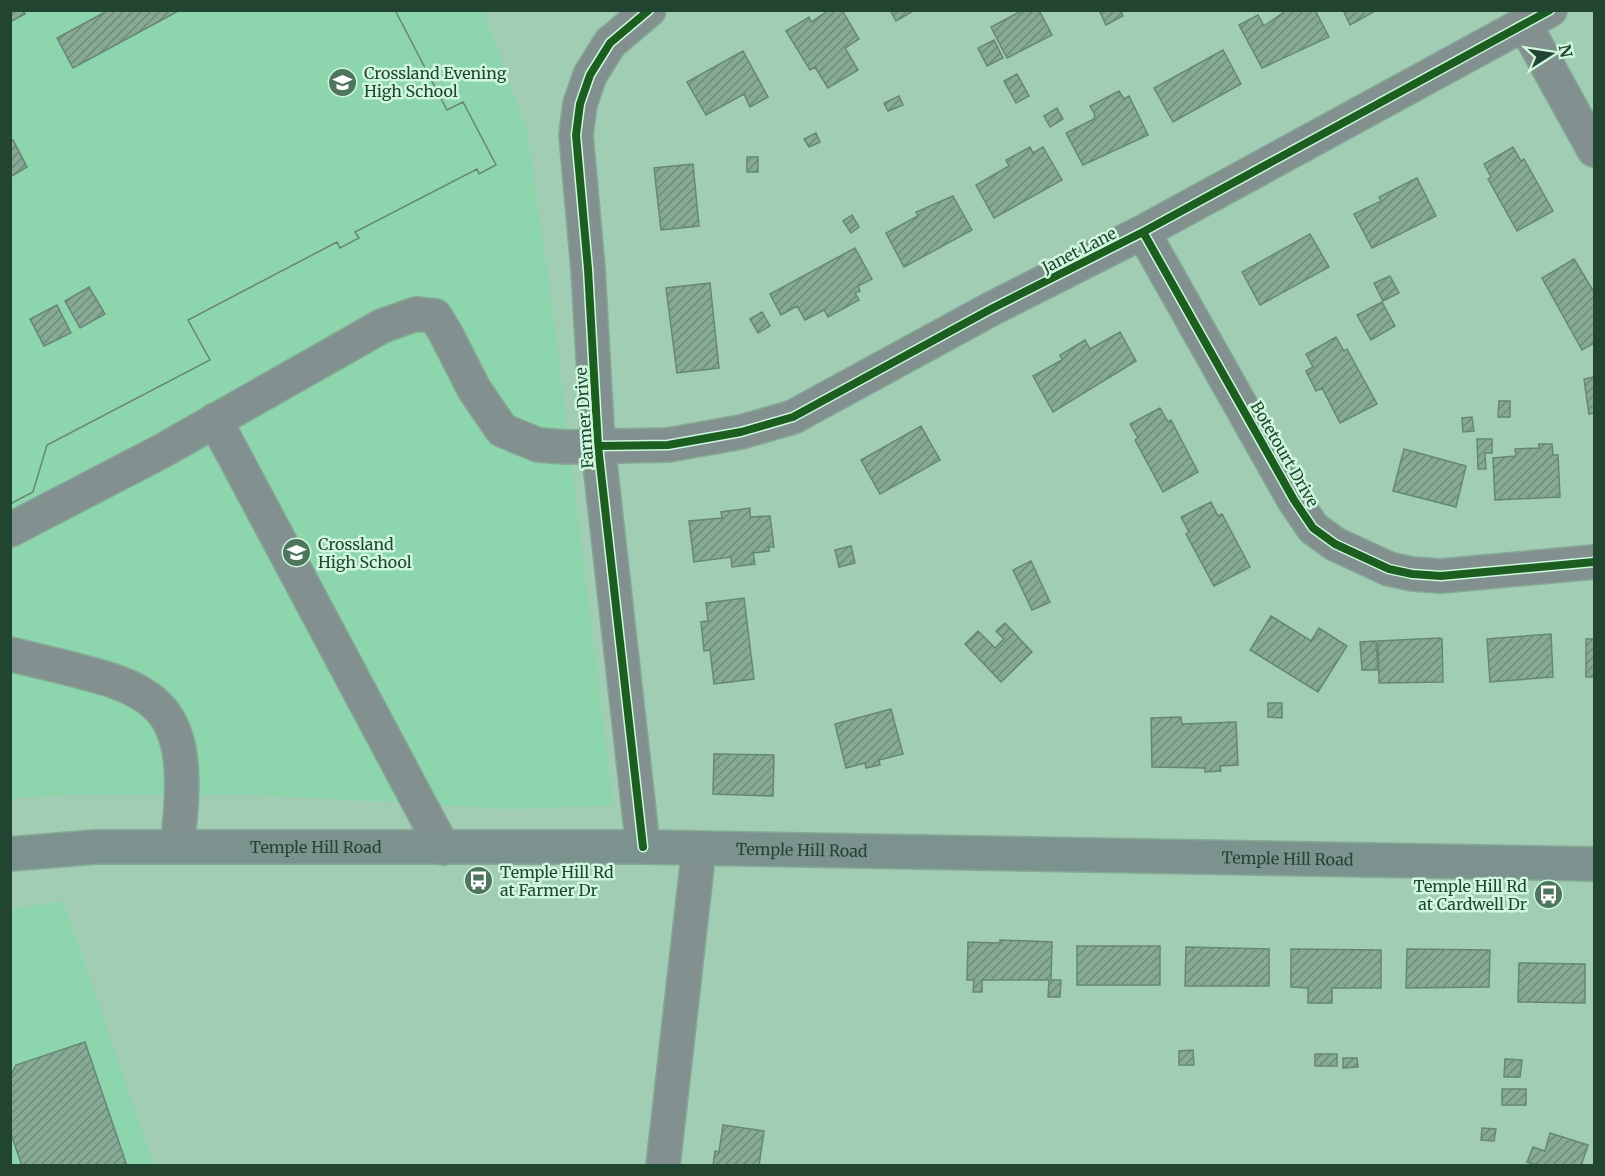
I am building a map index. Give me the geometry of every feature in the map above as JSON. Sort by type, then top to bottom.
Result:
[{"type":"main road","name":"Temple Hill Road","points":[[10,854],[95,847],[177,846],[643,847],[1594,864]]},
{"type":"street","name":"Farmer Drive","points":[[643,847],[598,446],[588,269],[576,135],[580,104],[590,75],[610,43],[648,10]]},
{"type":"street","name":"Janet Lane","points":[[215,420],[382,326],[416,314],[435,316],[474,389],[502,430],[538,445],[668,445],[741,432],[793,417],[991,309],[1143,232],[1537,18]]},
{"type":"street","points":[[1537,18],[1594,150]]},
{"type":"street","name":"Botetourt Drive","points":[[1143,232],[1312,528],[1335,544],[1370,561],[1412,574],[1441,576],[1594,562]]},
{"type":"street","points":[[10,530],[162,451],[215,420],[443,848]]},
{"type":"street","points":[[10,654],[124,683],[156,703],[167,716],[180,753],[183,785],[177,846]]},
{"type":"street","points":[[663,1166],[699,848]]},
{"type":"shaded area","name":"Crossland High School","points":[[11,11],[483,11],[527,130],[553,312],[613,805],[512,809],[258,795],[70,795],[11,798]]},
{"type":"shaded area","points":[[63,901],[154,1165],[11,1166],[11,910]]},
{"type":"building","points":[[10,10],[395,10],[447,110],[463,102],[496,165],[479,174],[477,169],[355,232],[359,238],[340,248],[337,242],[188,320],[210,360],[47,445],[33,492],[10,504]]},
{"type":"building","points":[[23,10],[109,10],[57,38],[73,68],[180,10],[395,10],[447,110],[463,102],[496,165],[479,174],[477,169],[355,232],[359,238],[340,248],[337,242],[188,320],[210,360],[47,445],[33,492],[10,504],[10,177],[27,167],[13,140],[10,141],[10,22],[25,14]],"holes":[[[89,287],[105,314],[80,328],[65,301]],[[57,305],[71,333],[44,346],[30,319]]]},
{"type":"building","points":[[829,10],[842,10],[859,39],[845,48],[858,70],[828,88],[815,67],[810,70],[786,31],[809,17],[811,22]]},
{"type":"building","points":[[890,10],[915,10],[896,21]]},
{"type":"building","points":[[1023,10],[1039,10],[1052,35],[1007,58],[991,27]]},
{"type":"building","points":[[1099,10],[1120,10],[1123,16],[1106,25]]},
{"type":"building","points":[[1287,10],[1315,10],[1329,37],[1262,68],[1239,25],[1258,15],[1264,26]]},
{"type":"building","points":[[1343,10],[1377,10],[1350,25]]},
{"type":"building","points":[[994,40],[1003,58],[987,66],[978,48]]},
{"type":"building","points":[[1223,50],[1241,84],[1173,122],[1154,88]]},
{"type":"building","points":[[743,51],[768,97],[750,107],[744,94],[706,115],[687,82]]},
{"type":"building","points":[[1017,74],[1029,96],[1016,103],[1004,81]]},
{"type":"building","points":[[1119,91],[1124,99],[1129,96],[1148,135],[1083,165],[1066,133],[1094,119],[1095,115],[1090,106]]},
{"type":"building","points":[[899,96],[903,105],[888,111],[884,103]]},
{"type":"building","points":[[1057,108],[1063,119],[1050,127],[1044,116]]},
{"type":"building","points":[[816,133],[820,142],[809,147],[804,139]]},
{"type":"building","points":[[1030,147],[1033,153],[1043,147],[1062,180],[994,218],[976,185],[1009,166],[1006,160]]},
{"type":"building","points":[[1513,147],[1521,161],[1524,159],[1553,211],[1517,231],[1488,179],[1491,177],[1484,164]]},
{"type":"building","points":[[747,157],[758,157],[758,172],[747,172]]},
{"type":"building","points":[[693,164],[699,226],[661,230],[654,168]]},
{"type":"building","points":[[1417,178],[1436,216],[1372,248],[1354,214],[1381,201],[1379,197]]},
{"type":"building","points":[[953,196],[972,230],[904,267],[886,233],[918,216],[916,212]]},
{"type":"building","points":[[852,215],[859,227],[851,233],[843,221]]},
{"type":"building","points":[[1310,234],[1329,267],[1260,305],[1242,272]]},
{"type":"building","points":[[855,248],[872,279],[858,286],[860,291],[855,293],[859,300],[828,317],[824,310],[805,320],[797,306],[781,315],[770,294]]},
{"type":"building","points":[[1574,259],[1594,292],[1594,343],[1582,350],[1542,278]]},
{"type":"building","points":[[1390,276],[1399,293],[1383,301],[1374,283]]},
{"type":"building","points":[[710,283],[719,368],[677,373],[666,288]]},
{"type":"building","points":[[1382,302],[1395,326],[1371,340],[1357,315]]},
{"type":"building","points":[[762,312],[770,326],[758,333],[750,319]]},
{"type":"building","points":[[1120,332],[1136,361],[1053,412],[1033,376],[1062,360],[1060,355],[1085,340],[1090,349]]},
{"type":"building","points":[[1336,337],[1344,351],[1347,349],[1377,404],[1340,423],[1322,388],[1316,391],[1306,371],[1313,367],[1306,354]]},
{"type":"building","points":[[1594,377],[1594,413],[1589,414],[1584,379]]},
{"type":"building","points":[[1499,401],[1510,401],[1510,417],[1498,417]]},
{"type":"building","points":[[1160,408],[1168,422],[1171,420],[1198,472],[1163,492],[1135,440],[1138,438],[1130,424]]},
{"type":"building","points":[[1472,417],[1474,431],[1463,432],[1462,418]]},
{"type":"building","points":[[921,426],[940,460],[880,494],[861,460]]},
{"type":"building","points":[[1477,439],[1492,439],[1492,453],[1485,453],[1486,469],[1478,469]]},
{"type":"building","points":[[1539,444],[1552,444],[1553,455],[1558,455],[1560,497],[1495,500],[1493,458],[1516,456],[1515,449],[1539,448]]},
{"type":"building","points":[[1404,449],[1466,466],[1456,507],[1393,491]]},
{"type":"building","points":[[1211,502],[1218,516],[1222,514],[1250,567],[1214,586],[1186,534],[1189,532],[1181,517]]},
{"type":"building","points":[[750,508],[750,517],[770,516],[774,547],[769,547],[769,551],[753,553],[755,564],[732,567],[731,557],[694,562],[689,521],[722,518],[721,512]]},
{"type":"building","points":[[851,546],[855,563],[839,567],[835,550]]},
{"type":"building","points":[[1031,561],[1050,602],[1032,610],[1013,570]]},
{"type":"building","points":[[744,598],[754,679],[714,684],[710,650],[704,651],[701,622],[708,621],[706,603]]},
{"type":"building","points":[[1271,616],[1311,641],[1319,628],[1347,646],[1318,692],[1250,650]]},
{"type":"building","points":[[1005,623],[1032,652],[1001,682],[965,644],[978,631],[995,648],[1004,639],[996,631]]},
{"type":"building","points":[[1551,634],[1553,677],[1490,682],[1487,639]]},
{"type":"building","points":[[1442,639],[1443,682],[1379,683],[1378,641]]},
{"type":"building","points":[[1586,639],[1594,639],[1594,677],[1586,677]]},
{"type":"building","points":[[1376,641],[1378,670],[1362,670],[1360,642]]},
{"type":"building","points":[[1268,703],[1282,703],[1282,718],[1268,717]]},
{"type":"building","points":[[891,709],[903,754],[879,760],[880,765],[866,768],[865,763],[846,768],[835,724]]},
{"type":"building","points":[[1181,717],[1182,724],[1236,722],[1238,765],[1220,766],[1221,771],[1205,772],[1205,768],[1152,767],[1151,718]]},
{"type":"building","points":[[714,754],[774,755],[773,796],[713,794]]},
{"type":"building","points":[[1000,940],[1052,942],[1051,980],[1061,980],[1060,997],[1048,997],[1049,980],[982,980],[982,992],[973,992],[974,980],[967,980],[968,942],[1000,943]]},
{"type":"building","points":[[1077,946],[1160,946],[1160,985],[1077,985]]},
{"type":"building","points":[[1186,947],[1269,949],[1269,986],[1185,986]]},
{"type":"building","points":[[1291,949],[1381,950],[1381,988],[1332,988],[1332,1003],[1308,1003],[1308,988],[1291,987]]},
{"type":"building","points":[[1407,949],[1490,950],[1489,987],[1406,988]]},
{"type":"building","points":[[1519,963],[1585,964],[1585,1003],[1518,1002]]},
{"type":"building","points":[[85,1042],[127,1166],[22,1166],[10,1131],[10,1077],[16,1065]]},
{"type":"building","points":[[1193,1050],[1194,1065],[1179,1065],[1179,1051]]},
{"type":"building","points":[[1315,1054],[1337,1054],[1337,1066],[1315,1066]]},
{"type":"building","points":[[1343,1058],[1357,1058],[1358,1067],[1343,1068]]},
{"type":"building","points":[[1505,1059],[1522,1060],[1520,1077],[1504,1077]]},
{"type":"building","points":[[1502,1089],[1526,1089],[1526,1105],[1502,1105]]},
{"type":"building","points":[[723,1125],[764,1131],[759,1166],[713,1166],[715,1151],[719,1152]]},
{"type":"building","points":[[1482,1128],[1496,1129],[1494,1141],[1481,1140]]},
{"type":"building","points":[[1550,1133],[1588,1145],[1581,1166],[1539,1166],[1527,1162],[1533,1147],[1545,1151]]},
{"type":"cycle path","points":[[643,847],[598,446],[588,269],[576,135],[580,104],[590,75],[610,43],[649,10]]},
{"type":"cycle path","points":[[598,446],[668,445],[741,432],[793,417],[991,309],[1143,232],[1550,10]]},
{"type":"cycle path","points":[[1143,232],[1294,500],[1313,528],[1335,544],[1389,569],[1412,574],[1441,576],[1594,562]]},
{"type":"place","name":"Crossland Evening High School","points":[[343,82]]},
{"type":"place","name":"Crossland High School","points":[[297,553]]},
{"type":"place","name":"Temple Hill Rd at Farmer Dr","points":[[479,881]]},
{"type":"place","name":"Temple Hill Rd at Cardwell Dr","points":[[1548,895]]}]
